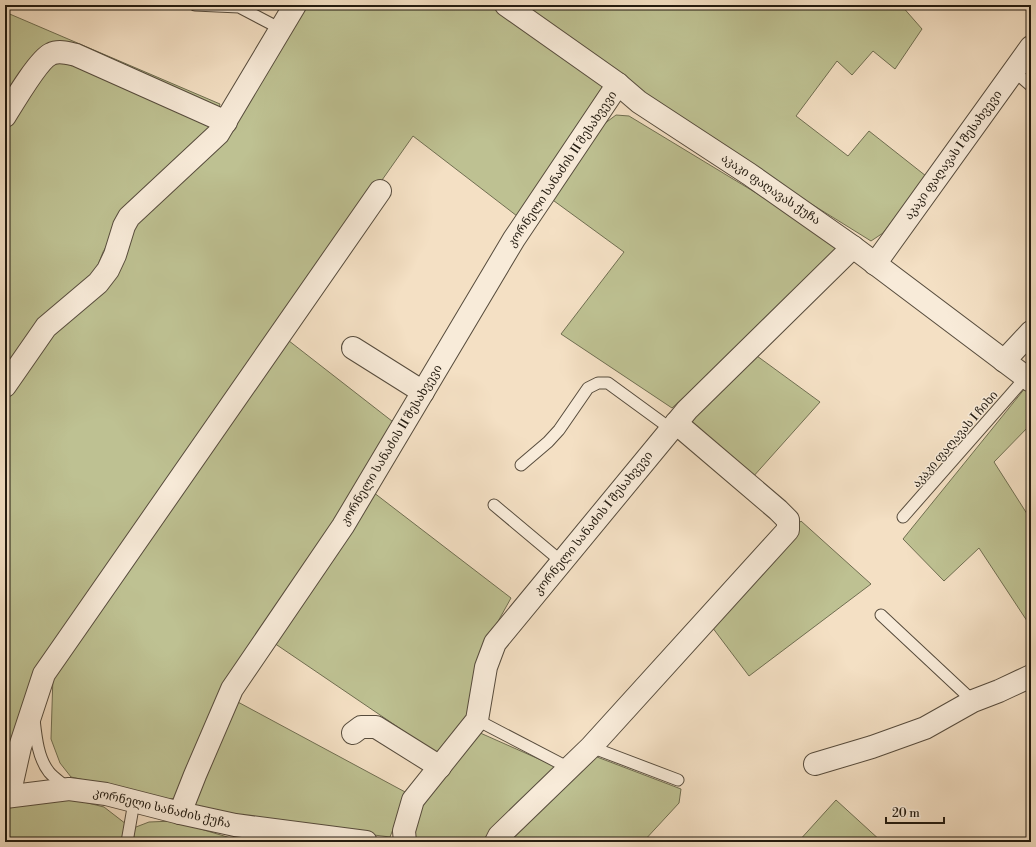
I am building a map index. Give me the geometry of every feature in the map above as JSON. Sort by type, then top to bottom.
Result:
[{"type":"street","points":[[5,386],[46,327],[98,283],[108,270],[115,255],[124,226],[129,217],[218,134],[294,5]]},
{"type":"street","name":"აკაკი ფაღავას ქუჩა","points":[[506,5],[618,84],[639,102],[749,174],[853,246],[1029,379]]},
{"type":"street","name":"აკაკი ფაღავას I შესახვევი","points":[[875,264],[1031,47]]},
{"type":"street","points":[[5,116],[37,67],[51,54],[62,52],[76,55],[226,122]]},
{"type":"street","name":"კორნელი სანაძის II შესახვევი","points":[[180,814],[232,688],[343,526],[518,233],[618,84]]},
{"type":"street","points":[[7,796],[20,747],[44,674],[380,191]]},
{"type":"street","name":"კორნელი სანაძის I შესახვევი","points":[[406,842],[404,831],[413,800],[477,720],[486,667],[495,643],[692,405],[853,246]]},
{"type":"street","points":[[1004,361],[1031,332]]},
{"type":"street","points":[[353,348],[423,392]]},
{"type":"street","points":[[496,842],[499,836],[591,747],[788,530],[788,520],[783,515],[674,426]]},
{"type":"street","points":[[815,764],[872,747],[925,728],[973,701],[1031,676]]},
{"type":"street","points":[[353,733],[361,726],[376,727],[440,767]]},
{"type":"street","name":"კორნელი სანაძის ქუჩა","points":[[7,796],[69,789],[106,794],[180,814],[235,825],[366,842]]},
{"type":"lane","points":[[195,5],[239,7],[281,29]]},
{"type":"lane","points":[[1014,72],[1031,86]]},
{"type":"lane","name":"აკაკი ფაღავას I ჩიხი","points":[[903,517],[1029,379]]},
{"type":"lane","points":[[520,465],[548,442],[559,430],[588,388],[598,383],[608,384],[674,426]]},
{"type":"lane","points":[[494,505],[562,562]]},
{"type":"lane","points":[[882,615],[973,701]]},
{"type":"lane","points":[[33,708],[41,757],[49,771],[69,789]]},
{"type":"lane","points":[[477,720],[569,768]]},
{"type":"lane","points":[[591,747],[678,780]]},
{"type":"lane","points":[[127,842],[134,802]]},
{"type":"green space","points":[[300,5],[489,5],[603,86],[517,216],[413,136],[67,628],[5,783],[5,398],[52,332],[161,194]]},
{"type":"green space","points":[[523,5],[901,5],[922,29],[895,69],[873,51],[852,75],[837,61],[796,116],[848,156],[869,131],[926,176],[883,233],[871,241],[647,102]]},
{"type":"green space","points":[[5,12],[220,104],[215,127],[127,210],[103,252],[96,270],[39,324],[5,372]]},
{"type":"green space","points":[[616,115],[629,116],[847,248],[672,408],[561,334],[624,252],[550,198],[604,124]]},
{"type":"green space","points":[[284,337],[397,425],[176,798],[169,799],[71,777],[60,763],[51,739],[53,675]]},
{"type":"green space","points":[[757,356],[820,402],[752,478],[688,429],[690,412]]},
{"type":"green space","points":[[1026,387],[1031,391],[1031,424],[994,462],[1031,520],[1031,627],[979,548],[944,581],[903,539]]},
{"type":"green space","points":[[369,489],[511,598],[496,625],[465,724],[439,755],[274,643]]},
{"type":"green space","points":[[801,521],[871,584],[749,676],[709,623]]},
{"type":"green space","points":[[236,701],[407,793],[390,837],[245,819],[195,805],[212,754]]},
{"type":"green space","points":[[478,732],[559,768],[488,834],[485,842],[416,842],[412,840],[418,815],[426,797]]},
{"type":"green space","points":[[597,757],[681,789],[679,803],[643,842],[502,842],[503,840]]},
{"type":"green space","points":[[42,799],[76,800],[104,807],[126,824],[136,827],[149,822],[174,821],[244,842],[5,842],[5,808]]},
{"type":"green space","points":[[836,800],[882,842],[798,842]]}]
